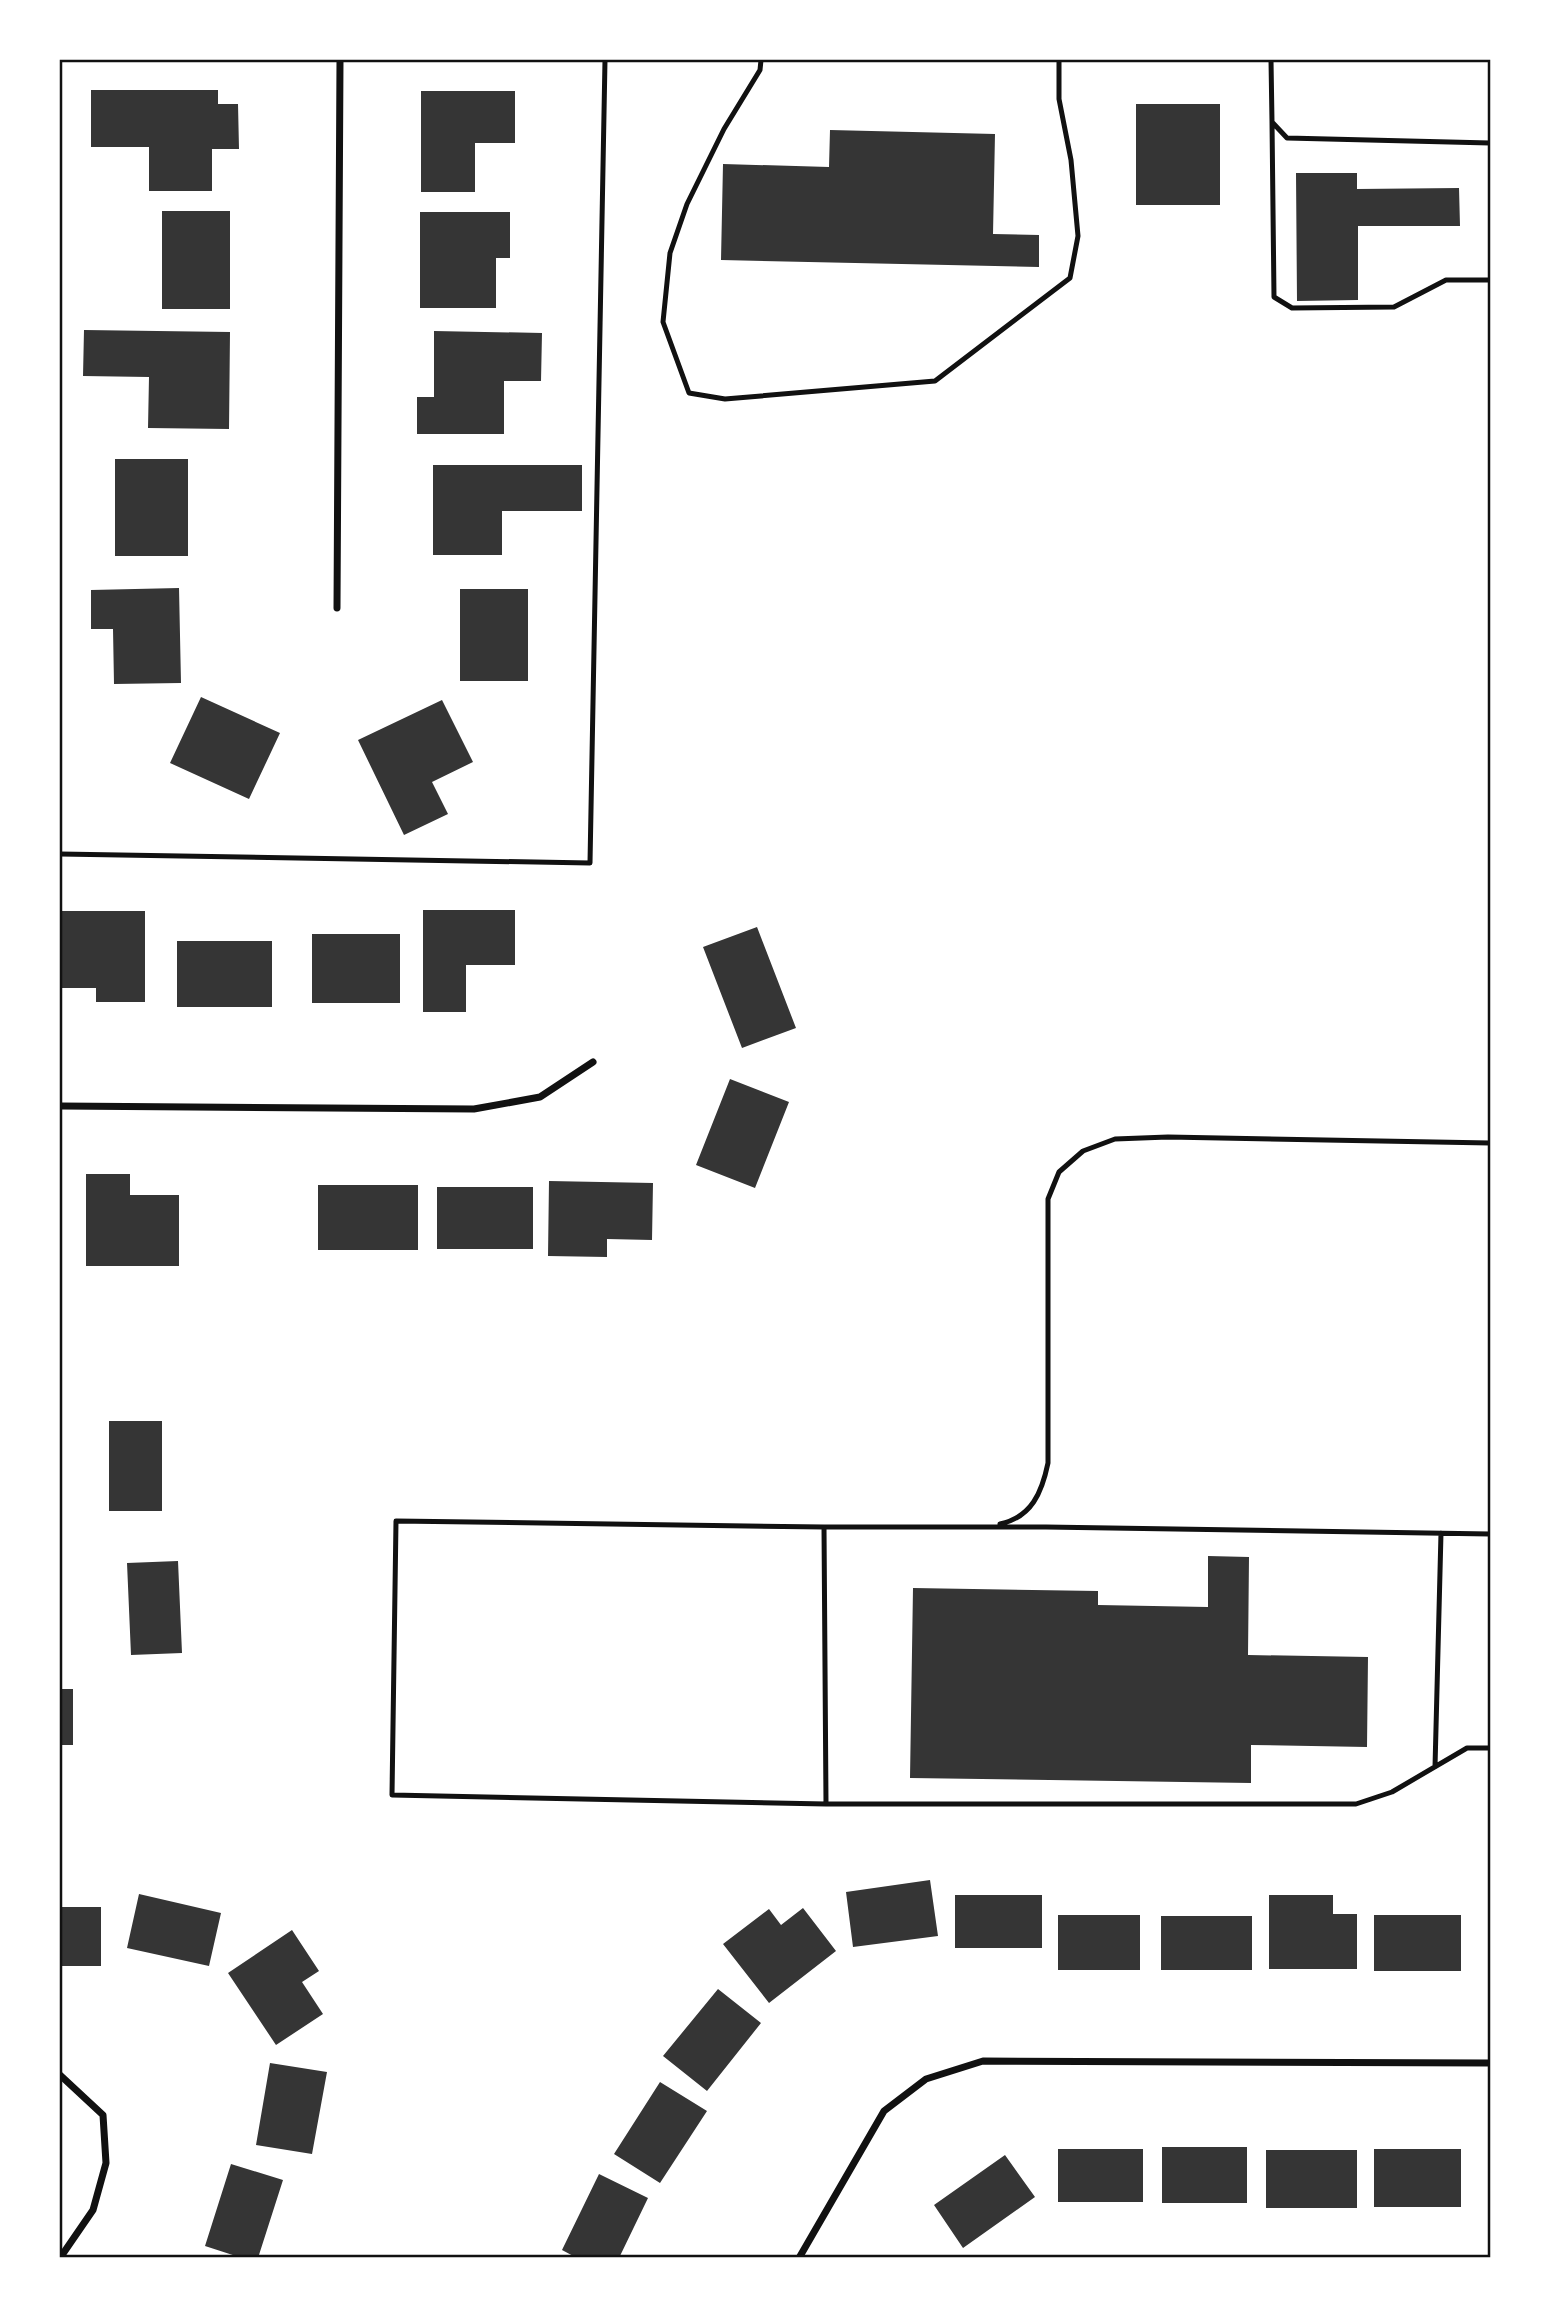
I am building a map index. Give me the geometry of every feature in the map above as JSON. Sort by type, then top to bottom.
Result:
[{"type":"street","points":[[337,608],[340,60]]},
{"type":"street","points":[[60,1106],[474,1109],[540,1097],[593,1062]]},
{"type":"street","points":[[799,2258],[884,2111],[926,2079],[984,2061],[1490,2063]]},
{"type":"street","points":[[60,2075],[103,2115],[107,2162],[93,2210],[60,2258]]},
{"type":"lane","points":[[60,853],[590,863],[605,60]]},
{"type":"lane","points":[[761,60],[760,70],[724,129],[687,204],[670,253],[663,322],[689,393],[725,398],[935,381],[1070,278],[1078,236],[1070,160],[1059,99],[1059,60]]},
{"type":"lane","points":[[1271,60],[1274,297],[1292,308],[1394,307],[1446,280],[1490,280]]},
{"type":"lane","points":[[1272,122],[1287,138],[1490,143]]},
{"type":"lane","points":[[984,1527],[1005,1524],[1020,1516],[1040,1495],[1044,1483],[1048,1463],[1048,1199],[1059,1172],[1083,1151],[1115,1139],[1168,1137],[1490,1143]]},
{"type":"lane","points":[[1490,1534],[396,1521],[392,1795],[826,1804],[1356,1804],[1392,1792],[1467,1748],[1490,1748]]},
{"type":"lane","points":[[824,1527],[826,1804]]},
{"type":"lane","points":[[1435,1767],[1441,1532]]},
{"type":"building","points":[[91,90],[218,90],[218,104],[238,104],[239,149],[212,149],[212,191],[149,191],[149,147],[91,147]]},
{"type":"building","points":[[421,91],[515,91],[515,143],[475,143],[475,192],[421,192]]},
{"type":"building","points":[[1136,104],[1220,104],[1220,205],[1136,205]]},
{"type":"building","points":[[830,130],[995,134],[993,234],[1039,235],[1039,267],[721,260],[723,164],[829,167]]},
{"type":"building","points":[[1296,173],[1357,173],[1357,189],[1459,188],[1460,226],[1358,226],[1358,300],[1297,301]]},
{"type":"building","points":[[162,211],[230,211],[230,309],[162,309]]},
{"type":"building","points":[[420,212],[510,212],[510,258],[496,258],[496,308],[420,308]]},
{"type":"building","points":[[84,330],[230,332],[229,429],[148,428],[149,377],[83,376]]},
{"type":"building","points":[[434,331],[542,333],[541,381],[504,381],[504,434],[417,434],[417,397],[434,397]]},
{"type":"building","points":[[115,459],[188,459],[188,556],[115,556]]},
{"type":"building","points":[[433,465],[582,465],[582,511],[502,511],[502,555],[433,555]]},
{"type":"building","points":[[179,588],[181,683],[114,684],[113,629],[91,629],[91,590]]},
{"type":"building","points":[[460,589],[528,589],[528,681],[460,681]]},
{"type":"building","points":[[201,697],[280,733],[249,799],[170,763]]},
{"type":"building","points":[[442,700],[473,762],[432,782],[448,814],[404,835],[358,740]]},
{"type":"building","points":[[423,910],[515,910],[515,965],[466,965],[466,1012],[423,1012]]},
{"type":"building","points":[[60,911],[145,911],[145,1002],[96,1002],[96,988],[60,988]]},
{"type":"building","points":[[757,927],[796,1028],[742,1048],[703,947]]},
{"type":"building","points":[[312,934],[400,934],[400,1003],[312,1003]]},
{"type":"building","points":[[177,941],[272,941],[272,1007],[177,1007]]},
{"type":"building","points":[[730,1079],[789,1102],[755,1188],[696,1165]]},
{"type":"building","points":[[86,1174],[130,1174],[130,1195],[179,1195],[179,1266],[86,1266]]},
{"type":"building","points":[[549,1181],[653,1183],[652,1240],[607,1239],[607,1257],[548,1256]]},
{"type":"building","points":[[318,1185],[418,1185],[418,1250],[318,1250]]},
{"type":"building","points":[[437,1187],[533,1187],[533,1249],[437,1249]]},
{"type":"building","points":[[109,1421],[162,1421],[162,1511],[109,1511]]},
{"type":"building","points":[[1208,1556],[1249,1557],[1248,1655],[1368,1657],[1367,1747],[1251,1745],[1251,1783],[910,1778],[913,1588],[1098,1591],[1098,1605],[1208,1607]]},
{"type":"building","points":[[178,1561],[182,1653],[131,1655],[127,1563]]},
{"type":"building","points":[[60,1689],[73,1689],[73,1745],[60,1745]]},
{"type":"building","points":[[930,1880],[938,1936],[853,1947],[846,1892]]},
{"type":"building","points":[[139,1894],[221,1913],[209,1966],[127,1948]]},
{"type":"building","points":[[955,1895],[1042,1895],[1042,1948],[955,1948]]},
{"type":"building","points":[[1269,1895],[1333,1895],[1333,1914],[1357,1914],[1357,1969],[1269,1969]]},
{"type":"building","points":[[60,1907],[101,1907],[101,1966],[60,1966]]},
{"type":"building","points":[[803,1908],[836,1951],[769,2003],[723,1944],[769,1909],[781,1925]]},
{"type":"building","points":[[1058,1915],[1140,1915],[1140,1970],[1058,1970]]},
{"type":"building","points":[[1374,1915],[1461,1915],[1461,1971],[1374,1971]]},
{"type":"building","points":[[1161,1916],[1252,1916],[1252,1970],[1161,1970]]},
{"type":"building","points":[[292,1930],[319,1971],[302,1982],[323,2014],[276,2045],[228,1973]]},
{"type":"building","points":[[718,1989],[761,2023],[707,2091],[663,2056]]},
{"type":"building","points":[[270,2063],[327,2072],[312,2154],[256,2145]]},
{"type":"building","points":[[660,2082],[707,2111],[660,2183],[614,2154]]},
{"type":"building","points":[[1162,2147],[1247,2147],[1247,2203],[1162,2203]]},
{"type":"building","points":[[1058,2149],[1143,2149],[1143,2202],[1058,2202]]},
{"type":"building","points":[[1374,2149],[1461,2149],[1461,2207],[1374,2207]]},
{"type":"building","points":[[1266,2150],[1357,2150],[1357,2208],[1266,2208]]},
{"type":"building","points":[[1005,2155],[1035,2197],[963,2248],[934,2205]]},
{"type":"building","points":[[231,2164],[283,2180],[258,2258],[242,2258],[205,2246]]},
{"type":"building","points":[[599,2174],[648,2198],[619,2258],[577,2258],[562,2250]]}]
